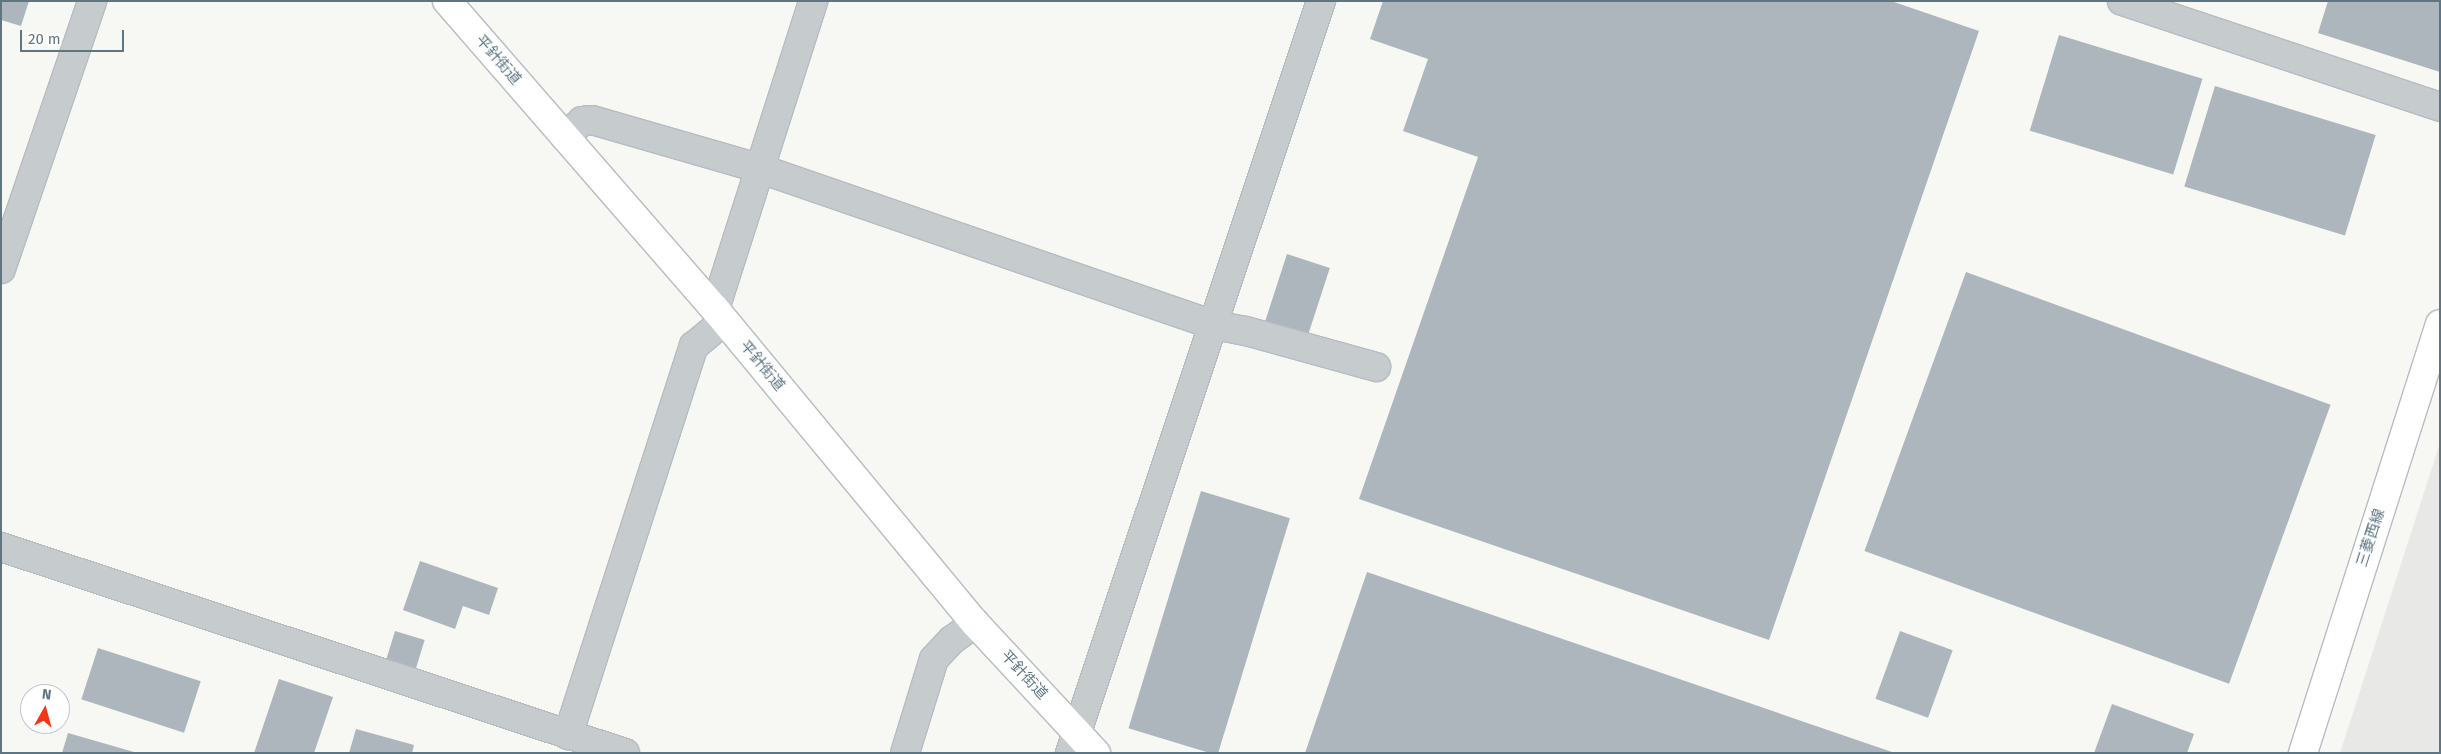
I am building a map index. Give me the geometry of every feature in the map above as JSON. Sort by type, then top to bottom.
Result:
[{"type":"street","points":[[1,269],[92,1]]},
{"type":"street","name":"平針街道","points":[[447,1],[719,315],[1074,742],[1096,753]]},
{"type":"street","points":[[568,734],[694,346],[719,315],[758,168],[813,1]]},
{"type":"street","points":[[1074,742],[1321,1]]},
{"type":"street","points":[[2122,1],[2440,107]]},
{"type":"street","points":[[564,137],[582,121],[592,120],[758,168],[1214,325],[1246,331],[1376,367]]},
{"type":"street","name":"三菱西線","points":[[2303,753],[2440,324]]},
{"type":"street","points":[[1,547],[624,753]]},
{"type":"street","points":[[905,753],[934,659],[952,640],[975,623]]},
{"type":"shaded area","points":[[2440,443],[2440,753],[2340,753]]},
{"type":"building","points":[[1,1],[29,1],[21,26],[1,20]]},
{"type":"building","points":[[1383,1],[1891,1],[1979,31],[1769,640],[1359,499],[1478,157],[1403,131],[1428,59],[1370,39]]},
{"type":"building","points":[[2328,1],[2440,1],[2440,72],[2318,33]]},
{"type":"building","points":[[2059,35],[2202,79],[2173,174],[2030,131]]},
{"type":"building","points":[[2215,86],[2376,135],[2345,236],[2184,186]]},
{"type":"building","points":[[1287,254],[1330,268],[1308,336],[1265,322]]},
{"type":"building","points":[[1966,272],[2331,405],[2229,684],[1864,551]]},
{"type":"building","points":[[1201,491],[1290,518],[1218,753],[1210,753],[1128,728]]},
{"type":"building","points":[[420,561],[498,588],[489,615],[463,606],[455,629],[403,610]]},
{"type":"building","points":[[1367,572],[1892,752],[1892,753],[1305,753]]},
{"type":"building","points":[[395,631],[425,640],[411,683],[382,674]]},
{"type":"building","points":[[1900,631],[1953,650],[1928,718],[1875,699]]},
{"type":"building","points":[[98,648],[201,681],[184,733],[81,699]]},
{"type":"building","points":[[279,679],[333,697],[314,753],[254,753]]},
{"type":"building","points":[[2112,704],[2194,734],[2187,753],[2094,753]]},
{"type":"building","points":[[356,729],[414,745],[412,753],[349,753]]},
{"type":"building","points":[[68,734],[70,734],[134,752],[134,753],[62,753]]}]
